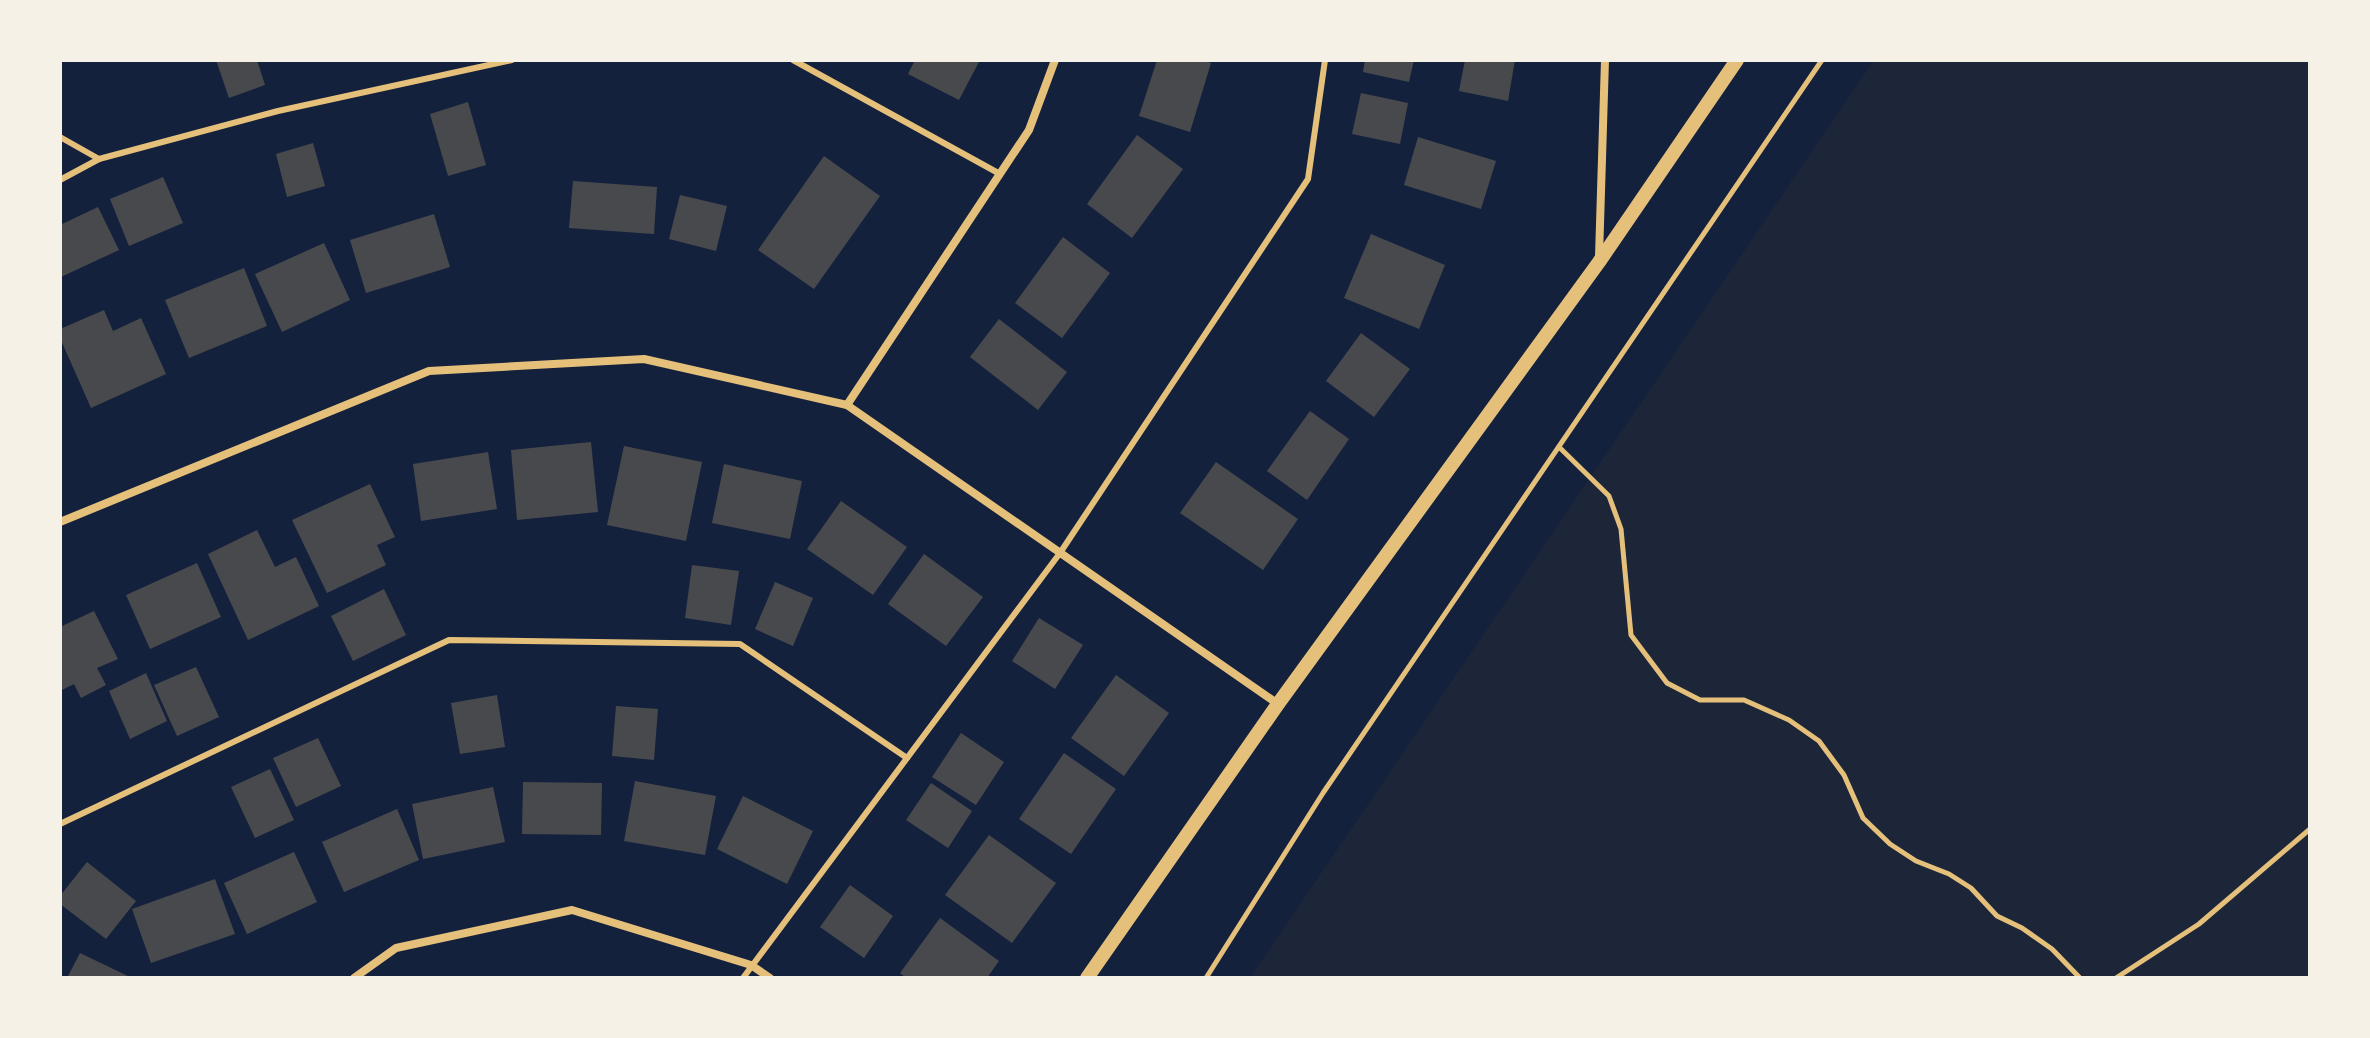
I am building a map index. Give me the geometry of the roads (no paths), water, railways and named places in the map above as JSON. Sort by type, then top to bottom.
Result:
[{"type":"street","points":[[847,405],[1029,130],[1055,60]]},
{"type":"street","points":[[1599,262],[1605,60]]},
{"type":"street","points":[[1087,978],[1278,704],[1599,262],[1737,60]]},
{"type":"street","points":[[60,522],[429,371],[644,359],[847,405],[1278,704]]},
{"type":"street","points":[[354,978],[396,948],[572,910],[751,965],[770,978]]},
{"type":"lane","points":[[60,180],[99,159],[278,111],[512,60]]},
{"type":"lane","points":[[793,60],[1000,174]]},
{"type":"lane","points":[[743,978],[1060,553],[1308,179],[1325,60]]},
{"type":"lane","points":[[60,137],[99,159]]},
{"type":"lane","points":[[60,824],[449,640],[740,644],[907,758]]}]
